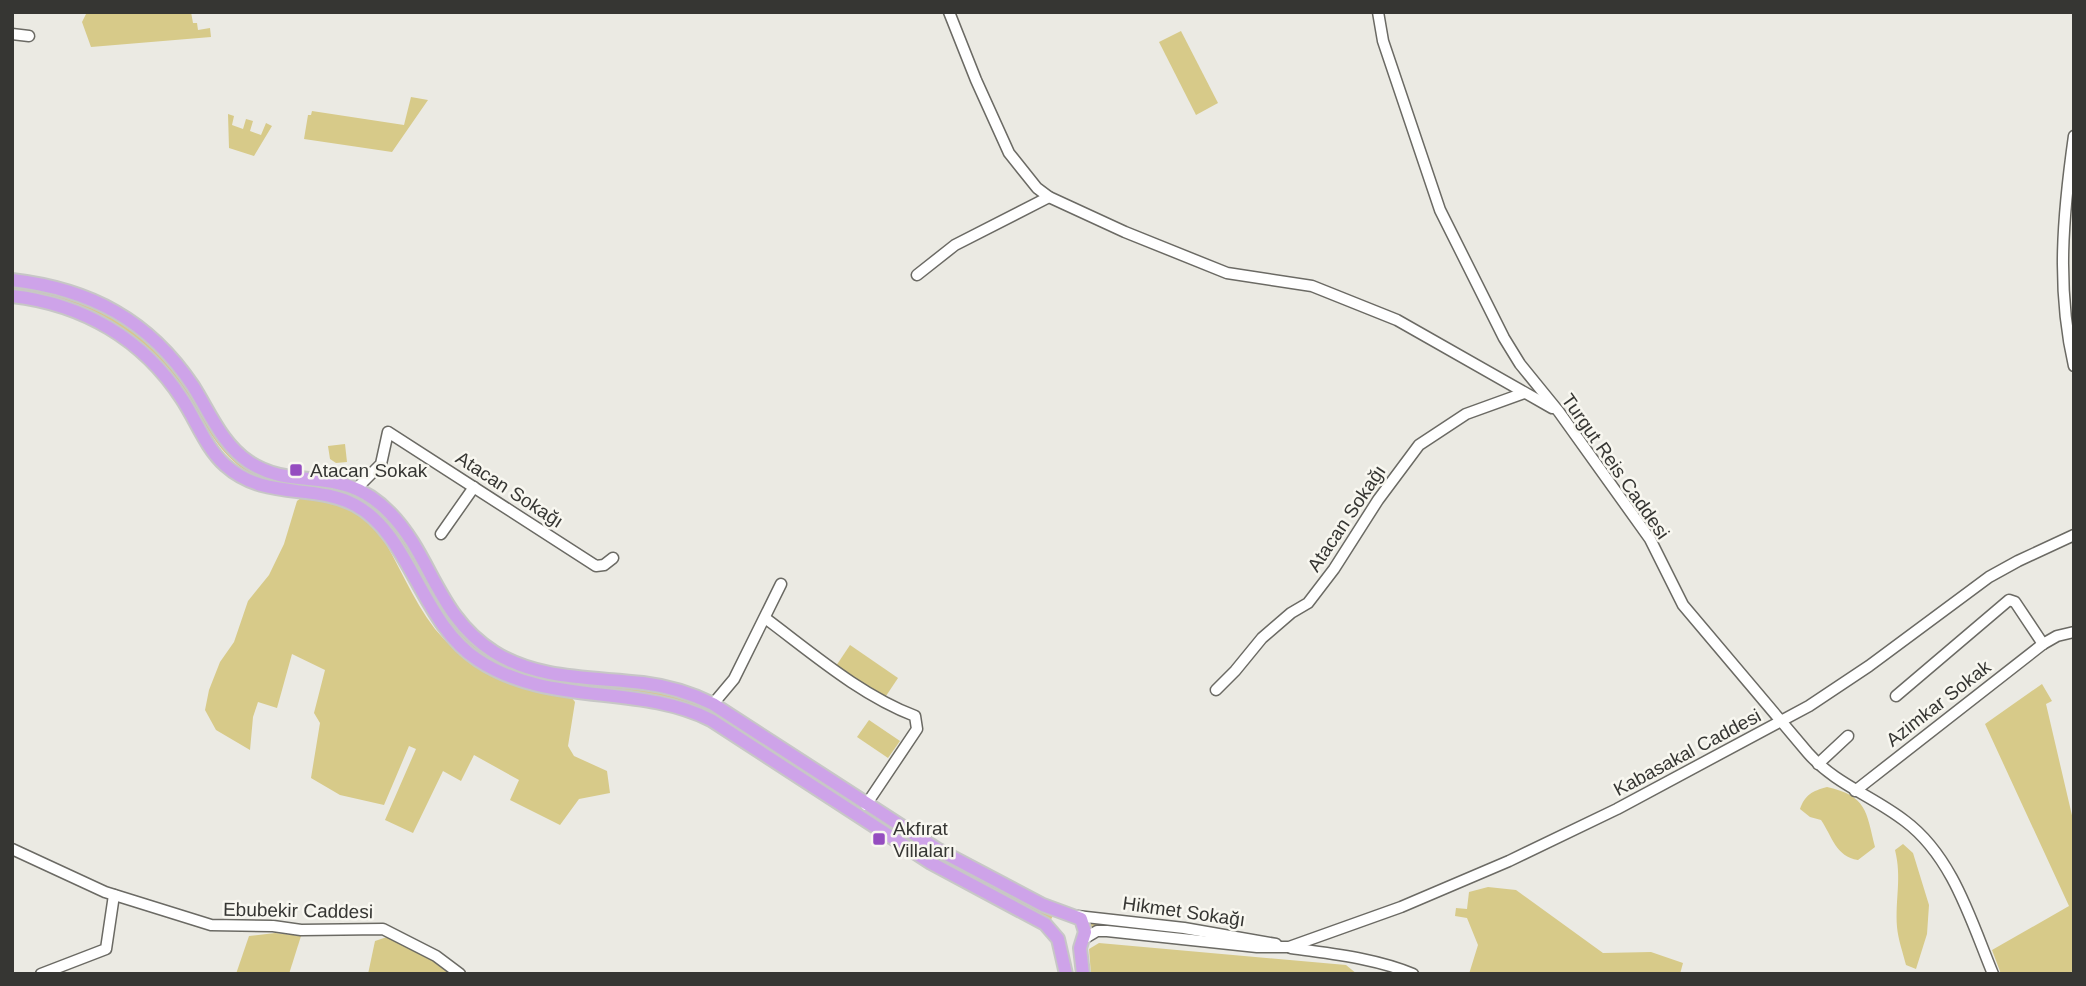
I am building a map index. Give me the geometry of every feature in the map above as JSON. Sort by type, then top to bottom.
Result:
[{"type":"main road","points":[[12,280],[40,284],[87,297],[115,311],[145,332],[180,368],[231,447],[251,463],[282,475],[333,480],[357,488],[383,506],[397,521],[449,608],[466,629],[492,651],[514,663],[538,670],[566,676],[662,686],[691,694],[713,704],[937,849],[1043,905],[1081,919],[1085,928],[1080,954],[1083,974]]},
{"type":"main road","points":[[12,296],[73,309],[109,327],[140,349],[170,382],[214,452],[232,471],[259,485],[343,499],[367,513],[384,528],[441,624],[464,649],[488,667],[553,690],[652,701],[701,715],[931,863],[1045,924],[1058,939],[1070,945],[1082,940]]},
{"type":"main road","points":[[1066,974],[1057,925],[1063,917],[1073,916]]},
{"type":"street","points":[[949,12],[1009,153],[1037,188],[1049,197],[1125,232],[1227,273],[1312,286],[1397,320],[1559,412]]},
{"type":"street","name":"Turgut Reis Caddesi","points":[[1378,12],[1383,41],[1440,210],[1504,338],[1520,364],[1559,412],[1650,539],[1683,605],[1818,764],[1904,819],[1934,848],[1955,886],[1993,974]]},
{"type":"street","points":[[12,34],[29,36]]},
{"type":"street","points":[[2074,136],[2061,247],[2063,299],[2074,366]]},
{"type":"street","points":[[917,275],[955,245],[1049,197]]},
{"type":"street","name":"Atacan Sokağı","points":[[1216,690],[1262,638],[1291,613],[1308,603],[1419,444],[1465,414],[1524,393]]},
{"type":"street","name":"Atacan Sokağı","points":[[357,488],[381,464],[388,432],[596,566],[604,565],[613,558]]},
{"type":"street","points":[[441,534],[474,487]]},
{"type":"street","name":"Kabasakal Caddesi","points":[[1289,947],[1401,907],[1499,865],[1629,803],[1782,721],[1843,684],[1989,577],[2074,535]]},
{"type":"street","points":[[713,704],[734,679],[781,584]]},
{"type":"street","name":"Azimkar Sokak","points":[[1896,696],[2009,600],[2015,602],[2043,644]]},
{"type":"street","points":[[765,618],[891,707],[915,716],[917,729],[866,805]]},
{"type":"street","name":"Azimkar Sokak","points":[[1855,790],[2043,644],[2057,636],[2074,632]]},
{"type":"street","points":[[1818,764],[1848,736]]},
{"type":"street","name":"Ebubekir Caddesi","points":[[12,849],[114,895],[211,925],[273,926],[301,930],[383,929],[436,956],[460,974]]},
{"type":"street","points":[[41,974],[106,950],[114,895]]},
{"type":"street","name":"Hikmet Sokağı","points":[[1073,916],[1184,928],[1261,940],[1396,967],[1413,974]]},
{"type":"street","name":"Hikmet Sokağı","points":[[1082,940],[1097,931],[1107,931],[1257,947],[1289,947]]},
{"type":"shaded area","points":[[87,12],[191,12],[193,23],[197,23],[198,30],[210,28],[211,37],[91,47],[82,22]]},
{"type":"shaded area","points":[[1181,31],[1218,103],[1196,115],[1159,42]]},
{"type":"shaded area","points":[[411,97],[428,100],[392,152],[304,139],[308,115],[311,115],[312,111],[404,125]]},
{"type":"shaded area","points":[[228,114],[234,116],[232,125],[243,129],[246,119],[253,121],[250,131],[261,135],[266,123],[272,126],[254,156],[229,148]]},
{"type":"shaded area","points":[[12,284],[54,291],[92,305],[120,321],[166,362],[244,464],[330,485],[368,500],[396,528],[441,607],[462,632],[494,657],[678,696],[718,712],[756,737],[754,741],[711,715],[676,700],[553,682],[510,670],[489,660],[452,627],[433,600],[392,529],[369,506],[335,492],[283,486],[249,473],[228,456],[168,370],[131,334],[87,309],[63,299],[12,289]]},
{"type":"shaded area","points":[[345,444],[347,462],[336,463],[330,459],[328,446]]},
{"type":"shaded area","points":[[301,498],[343,506],[360,515],[378,530],[435,629],[464,657],[514,684],[572,698],[575,702],[568,746],[574,756],[607,771],[610,793],[579,799],[560,825],[510,800],[519,780],[474,755],[461,781],[443,771],[413,833],[385,820],[416,749],[409,746],[384,805],[340,795],[311,778],[320,723],[314,713],[325,670],[292,654],[277,708],[258,702],[253,717],[250,750],[216,730],[205,710],[209,690],[220,662],[234,642],[248,601],[269,575],[284,544],[297,501]]},
{"type":"shaded area","points":[[850,645],[898,678],[884,699],[836,666]]},
{"type":"shaded area","points":[[2042,684],[2052,701],[2046,704],[2074,824],[2074,974],[2001,974],[1992,950],[2069,906],[1985,724]]},
{"type":"shaded area","points":[[869,720],[900,741],[888,758],[857,737]]},
{"type":"shaded area","points":[[768,745],[924,848],[1053,916],[1050,921],[952,869],[765,749]]},
{"type":"shaded area","points":[[1827,787],[1850,795],[1863,807],[1875,847],[1858,860],[1844,855],[1821,820],[1810,817],[1800,809],[1810,794]]},
{"type":"shaded area","points":[[1903,844],[1913,853],[1929,905],[1927,934],[1916,969],[1906,965],[1897,927],[1898,870],[1895,850]]},
{"type":"shaded area","points":[[1488,887],[1516,890],[1603,953],[1651,952],[1683,963],[1680,974],[1469,974],[1478,945],[1467,918],[1455,916],[1456,908],[1467,909],[1469,892]]},
{"type":"shaded area","points":[[1090,922],[1215,937],[1106,926],[1091,928]]},
{"type":"shaded area","points":[[275,933],[301,936],[289,974],[236,974],[249,936]]},
{"type":"shaded area","points":[[387,937],[432,959],[452,974],[368,974],[375,941]]},
{"type":"shaded area","points":[[1099,943],[1346,965],[1357,974],[1091,974],[1089,949]]},
{"type":"place","name":"Atacan Sokak","points":[[296,470]]},
{"type":"place","name":"Akfırat Villaları","points":[[879,839]]}]
